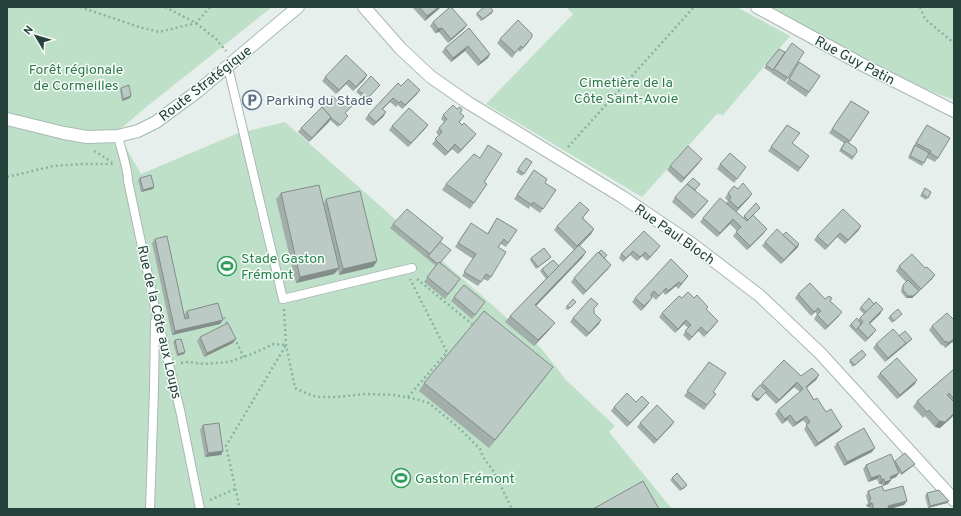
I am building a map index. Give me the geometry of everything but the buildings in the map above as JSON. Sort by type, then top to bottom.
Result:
[{"type":"street","name":"Route Stratégique","points":[[7,119],[87,137],[118,136],[138,131],[156,122],[181,104],[228,67],[298,7]]},
{"type":"street","name":"Rue Paul Bloch","points":[[364,7],[401,49],[432,77],[467,102],[621,196],[692,244],[760,296],[821,354],[954,500]]},
{"type":"street","name":"Rue Guy Patin","points":[[757,7],[863,65],[954,111]]},
{"type":"lane","points":[[228,67],[283,299],[409,269]]},
{"type":"lane","name":"Rue de la Côte aux Loups","points":[[118,136],[128,172],[128,181],[155,308],[180,410],[200,506]]},
{"type":"lane","points":[[150,509],[155,308]]},
{"type":"path","points":[[80,7],[139,27],[159,32],[196,23],[210,7]]},
{"type":"path","points":[[165,7],[196,23],[216,39],[226,51],[228,67]]},
{"type":"path","points":[[557,157],[694,7]]},
{"type":"path","points":[[920,7],[925,19],[954,42]]},
{"type":"path","points":[[7,177],[53,166],[116,164],[124,162]]},
{"type":"path","points":[[409,269],[472,324]]},
{"type":"path","points":[[408,398],[447,352],[409,269]]},
{"type":"path","points":[[283,299],[286,345],[295,388],[317,397],[335,398],[366,394],[394,395],[429,403],[459,428],[480,449],[483,457],[494,472],[512,509]]},
{"type":"path","points":[[224,317],[230,330]]},
{"type":"path","points":[[234,337],[244,357]]},
{"type":"path","points":[[169,366],[188,362],[204,364],[229,362],[274,344],[286,345]]},
{"type":"path","points":[[240,509],[226,446],[286,345]]},
{"type":"path","points":[[200,506],[235,489]]},
{"type":"green space","name":"Stade Gaston Frémont","points":[[7,7],[272,7],[117,132],[141,174],[236,134],[285,122],[541,348],[566,380],[615,426],[609,432],[672,509],[7,509]]},
{"type":"green space","name":"Cimetière de la Côte Saint-Avoie","points":[[566,7],[737,7],[790,36],[723,115],[717,114],[642,197],[486,104],[573,14]]},
{"type":"green space","points":[[771,7],[954,7],[954,100],[918,86],[845,50]]},
{"type":"place","name":"Parking du Stade","points":[[252,100]]},
{"type":"place","name":"Stade Gaston Frémont","points":[[227,266]]},
{"type":"place","name":"Gaston Frémont","points":[[401,478]]},
{"type":"park label","name":"Forêt régionale de Cormeilles","points":[[76,78]]}]
